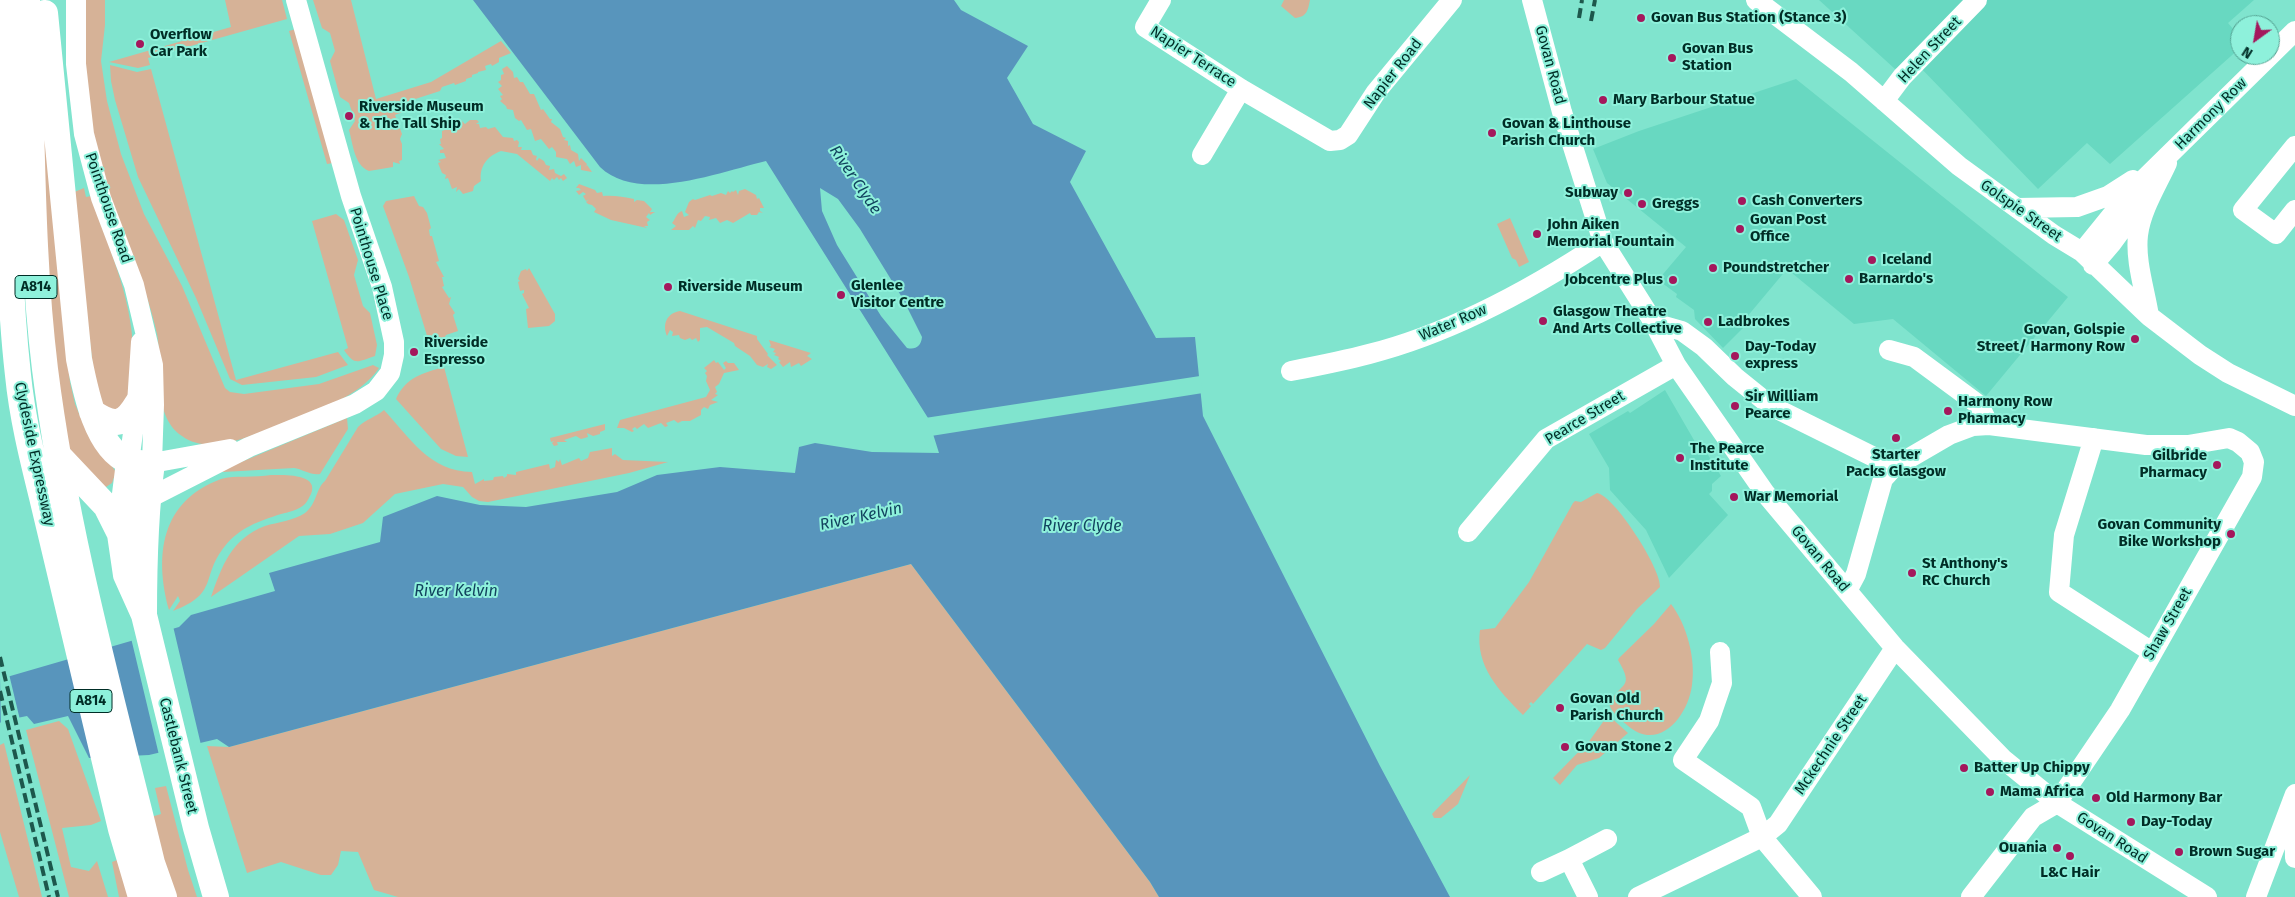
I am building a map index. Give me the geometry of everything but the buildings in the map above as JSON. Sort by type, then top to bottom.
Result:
[{"type":"main road","name":"Clydeside Expressway","points":[[6,0],[12,290],[18,375],[30,449],[70,572],[138,807],[152,863],[164,897]]},
{"type":"main road","name":"Clydeside Expressway","points":[[28,0],[32,202],[36,289],[70,572],[121,828],[141,897]]},
{"type":"main road","name":"A814","points":[[44,0],[80,359],[92,412],[111,446],[140,462]]},
{"type":"main road","name":"Castlebank Street","points":[[0,371],[31,425],[114,496],[144,565],[144,614]]},
{"type":"main road","points":[[92,412],[103,420],[119,422],[126,419],[137,404]]},
{"type":"main road","name":"Castlebank Street","points":[[140,462],[114,496],[126,574],[144,614],[180,765],[216,897]]},
{"type":"street","name":"Pointhouse Road","points":[[76,0],[76,64],[84,134],[101,198],[134,284],[153,365],[154,405],[140,462]]},
{"type":"street","name":"Pointhouse Place","points":[[114,496],[355,404],[376,391],[390,373],[394,355],[394,342],[382,287],[351,196],[296,0]]},
{"type":"street","name":"Napier Terrace","points":[[1161,0],[1145,27],[1241,89],[1330,141]]},
{"type":"street","name":"Napier Road","points":[[1330,141],[1340,140],[1348,135],[1376,92],[1452,0]]},
{"type":"street","name":"Govan Road","points":[[1532,0],[1562,112],[1603,242],[1654,323],[1676,365],[1765,493],[1895,648],[2003,759],[2057,803],[2180,891],[2207,897]]},
{"type":"street","name":"Golspie Street","points":[[1756,0],[1813,42],[1959,166],[2087,258],[2150,316],[2200,355],[2228,373],[2295,406]]},
{"type":"street","name":"Helen Street","points":[[1884,101],[1902,77],[1977,0]]},
{"type":"street","name":"Harmony Row","points":[[2087,258],[2129,194],[2295,31]]},
{"type":"street","name":"Napier Terrace","points":[[1202,155],[1241,89]]},
{"type":"street","points":[[2295,146],[2243,210],[2276,234],[2295,210]]},
{"type":"street","name":"Harmony Row","points":[[2017,208],[2077,208],[2118,190],[2170,154]]},
{"type":"street","name":"Harmony Row","points":[[2150,316],[2138,258],[2138,235],[2147,206],[2170,154]]},
{"type":"street","name":"Water Row","points":[[1290,371],[1370,354],[1437,332],[1505,299],[1603,242]]},
{"type":"street","points":[[1654,323],[1682,331],[1770,406],[1894,468]]},
{"type":"street","name":"Pointhouse Road","points":[[140,462],[137,404],[143,324]]},
{"type":"street","points":[[1889,350],[1914,357],[1979,404],[1989,425]]},
{"type":"street","name":"Pearce Street","points":[[1468,532],[1546,439],[1676,365]]},
{"type":"street","points":[[1847,591],[1856,574],[1883,479],[1894,468],[1949,435],[1973,426],[1989,425],[2094,438],[2064,535],[2059,592],[2152,652]]},
{"type":"street","name":"Shaw Street","points":[[2057,803],[2120,710],[2252,477],[2254,462],[2250,452],[2238,442],[2229,438],[2188,445],[2146,445],[2094,438]]},
{"type":"street","name":"Pointhouse Place","points":[[140,462],[249,446]]},
{"type":"street","name":"Mckechnie Street","points":[[1638,897],[1762,837],[1778,824],[1895,648]]},
{"type":"street","points":[[1720,652],[1722,683],[1709,721],[1683,760],[1751,807],[1762,837],[1812,897]]},
{"type":"street","points":[[2294,796],[2295,858]]},
{"type":"street","points":[[2256,897],[2294,796]]},
{"type":"street","points":[[1971,897],[2033,817],[2057,803]]},
{"type":"street","points":[[1541,872],[1607,839]]},
{"type":"street","points":[[1569,859],[1588,897]]},
{"type":"shaded area","points":[[85,0],[105,0],[105,25],[101,61],[107,101],[121,154],[144,214],[182,286],[225,388],[230,392],[244,394],[319,384],[373,365],[379,368],[360,388],[320,410],[243,439],[230,442],[205,444],[193,442],[182,436],[172,427],[162,403],[159,347],[151,311],[102,177],[97,154],[85,76]]},
{"type":"shaded area","points":[[225,0],[282,0],[287,19],[148,58],[150,65],[138,68],[109,62],[231,27]]},
{"type":"shaded area","points":[[313,0],[351,0],[376,99],[431,82],[501,41],[511,53],[499,58],[499,62],[492,66],[491,64],[485,66],[486,70],[472,75],[466,81],[442,87],[440,91],[409,101],[413,108],[395,115],[402,134],[400,139],[402,144],[402,160],[399,161],[400,164],[393,162],[393,167],[369,171],[360,164],[355,154],[349,130],[355,121],[349,103],[340,97],[330,61],[335,51],[330,33],[322,28]]},
{"type":"shaded area","points":[[1284,0],[1310,0],[1308,10],[1304,15],[1295,18],[1281,6]]},
{"type":"shaded area","points":[[1819,0],[2254,0],[2237,15],[2230,15],[2230,21],[2228,23],[2230,25],[2230,57],[2110,164],[2087,143],[2038,189],[1915,62],[1895,69]]},
{"type":"shaded area","points":[[296,29],[333,163],[327,164],[289,31]]},
{"type":"shaded area","points":[[110,65],[137,72],[151,69],[236,380],[338,352],[348,365],[316,377],[242,385],[230,379],[196,298],[138,177],[115,100]]},
{"type":"shaded area","points":[[507,66],[513,72],[514,78],[517,77],[520,82],[523,82],[530,94],[534,94],[541,110],[543,109],[552,119],[551,122],[560,129],[563,137],[566,138],[564,140],[568,141],[568,146],[570,145],[571,150],[578,154],[579,161],[581,158],[587,164],[585,167],[587,165],[592,172],[581,170],[581,165],[576,167],[574,161],[570,164],[567,159],[556,157],[556,152],[552,147],[549,149],[541,139],[535,141],[531,129],[527,130],[521,120],[519,121],[515,118],[513,110],[507,109],[500,101],[502,99],[500,96],[503,95],[498,89],[502,86],[498,82],[501,80],[501,75],[504,74],[502,69]]},
{"type":"shaded area","points":[[1796,79],[2068,297],[1986,396],[1893,319],[1854,324],[1787,269],[1741,324],[1744,327],[1723,348],[1695,319],[1694,310],[1676,297],[1677,294],[1658,280],[1686,247],[1607,183],[1593,149],[1639,131]]},
{"type":"shaded area","points":[[43,101],[70,382],[75,404],[87,432],[116,472],[112,483],[106,487],[99,486],[66,455],[46,309]]},
{"type":"shaded area","points":[[459,118],[465,124],[470,120],[477,120],[479,122],[476,124],[479,124],[480,128],[486,127],[488,129],[495,127],[503,137],[513,138],[514,141],[517,140],[519,142],[518,147],[522,147],[521,150],[531,150],[533,155],[537,156],[537,161],[539,158],[546,165],[550,166],[549,170],[554,169],[555,173],[561,176],[564,174],[567,178],[563,181],[557,177],[554,180],[552,178],[550,181],[517,154],[501,151],[485,163],[481,171],[481,181],[474,186],[473,191],[463,194],[459,189],[456,192],[457,187],[452,189],[448,178],[445,179],[446,175],[442,173],[438,163],[441,162],[438,160],[446,158],[444,153],[440,153],[440,150],[444,149],[439,144],[441,144],[442,131],[450,128],[456,130]]},
{"type":"shaded area","points":[[579,184],[595,190],[597,193],[602,192],[603,196],[630,198],[634,199],[634,202],[637,200],[644,201],[652,209],[650,212],[655,212],[650,215],[649,213],[646,217],[650,220],[647,222],[648,226],[644,226],[647,228],[611,220],[594,212],[596,209],[586,202],[589,199],[586,201],[583,196],[586,194],[583,192],[579,195],[576,191],[581,190],[576,188]]},
{"type":"shaded area","points":[[84,188],[86,197],[91,196],[126,300],[133,343],[133,365],[125,410],[98,409],[72,193]]},
{"type":"shaded area","points":[[745,189],[756,195],[757,199],[759,198],[764,208],[760,208],[760,211],[763,213],[759,212],[757,215],[751,215],[750,213],[733,223],[727,220],[720,223],[716,218],[709,220],[710,217],[705,216],[701,221],[698,220],[695,228],[693,226],[689,230],[671,230],[676,226],[672,223],[678,213],[682,211],[684,217],[689,215],[685,212],[689,202],[693,199],[721,193],[726,195],[728,191],[730,193],[736,190],[738,195],[739,191]]},
{"type":"shaded area","points":[[414,196],[419,206],[423,207],[427,213],[431,228],[429,230],[430,236],[432,236],[439,261],[436,262],[444,277],[442,277],[444,286],[442,287],[449,298],[451,297],[449,304],[455,313],[453,315],[458,331],[446,335],[444,339],[428,339],[409,277],[383,206],[386,201]]},
{"type":"shaded area","points":[[336,214],[344,220],[358,260],[354,275],[363,306],[370,313],[377,345],[375,356],[360,361],[351,359],[344,350],[348,348],[312,221]]},
{"type":"shaded area","points":[[1510,218],[1529,262],[1519,267],[1516,260],[1512,258],[1497,224]]},
{"type":"shaded area","points":[[529,268],[555,314],[555,321],[549,326],[528,328],[526,309],[529,308],[522,294],[524,290],[520,291],[518,282],[520,281],[518,279],[521,271],[526,269],[527,271]]},
{"type":"shaded area","points":[[680,311],[757,336],[767,355],[777,365],[771,369],[767,367],[768,364],[763,367],[757,365],[750,356],[735,346],[734,343],[707,327],[700,328],[700,340],[698,342],[696,338],[685,340],[680,338],[679,335],[672,336],[673,332],[670,330],[667,336],[665,323],[672,314]]},
{"type":"shaded area","points":[[769,340],[811,353],[807,356],[812,359],[801,366],[799,363],[791,367],[790,362],[783,367],[779,362],[781,361],[778,359],[779,357],[774,355],[776,353],[773,352],[775,349],[769,347],[771,346]]},
{"type":"shaded area","points":[[714,360],[724,370],[726,368],[723,363],[726,361],[734,363],[739,370],[724,373],[719,384],[715,387],[717,392],[715,394],[718,395],[711,400],[718,402],[710,405],[708,409],[704,407],[701,410],[701,415],[690,421],[678,423],[674,420],[666,423],[668,426],[665,427],[661,423],[648,428],[644,424],[637,429],[635,427],[632,429],[634,431],[632,432],[624,428],[617,428],[620,420],[706,397],[710,390],[706,381],[707,376],[705,373],[707,371],[704,368]]},
{"type":"shaded area","points":[[444,367],[468,457],[456,456],[441,449],[396,399],[405,386],[416,377]]},
{"type":"shaded area","name":"The Pearce Institute","points":[[1665,390],[1698,447],[1702,445],[1721,476],[1712,484],[1712,491],[1709,494],[1728,515],[1669,578],[1646,530],[1610,490],[1609,468],[1589,434],[1628,411],[1630,413]]},
{"type":"shaded area","points":[[384,410],[422,452],[444,466],[472,472],[475,484],[484,479],[484,481],[493,480],[494,477],[503,476],[504,478],[507,474],[516,475],[516,472],[549,464],[550,469],[555,467],[556,460],[559,462],[560,459],[562,465],[579,458],[581,461],[588,458],[590,452],[612,448],[612,456],[615,454],[623,460],[668,462],[629,473],[488,502],[479,501],[472,497],[463,487],[443,484],[395,494],[363,523],[330,534],[299,536],[211,597],[224,564],[236,546],[244,538],[265,526],[296,518],[305,513],[312,505],[322,484],[358,427]]},
{"type":"shaded area","points":[[347,418],[348,429],[320,474],[294,468],[223,472],[222,470]]},
{"type":"shaded area","points":[[605,424],[605,430],[600,432],[600,434],[593,436],[587,433],[588,437],[581,439],[576,436],[564,440],[567,442],[557,442],[558,445],[554,446],[552,443],[554,441],[551,442],[550,438]]},
{"type":"shaded area","points":[[271,475],[298,477],[310,482],[312,487],[311,494],[306,503],[297,509],[257,522],[237,534],[225,546],[218,557],[204,591],[188,604],[173,611],[180,601],[178,596],[169,610],[162,569],[163,550],[167,532],[174,516],[185,501],[201,489],[221,479]]},
{"type":"shaded area","points":[[1597,493],[1605,497],[1614,506],[1636,534],[1659,578],[1660,587],[1637,609],[1605,648],[1601,650],[1587,644],[1533,704],[1531,702],[1529,704],[1531,706],[1523,715],[1505,697],[1485,666],[1479,643],[1480,630],[1495,628],[1529,582],[1573,503],[1575,501],[1581,502]]},
{"type":"shaded area","points":[[911,564],[1150,882],[1159,897],[398,897],[374,890],[358,852],[341,851],[338,865],[331,875],[321,875],[281,862],[247,873],[207,746],[229,747]]},
{"type":"shaded area","points":[[1671,604],[1682,622],[1689,643],[1693,664],[1692,685],[1685,709],[1670,728],[1650,735],[1639,733],[1619,718],[1609,704],[1626,681],[1618,660]]},
{"type":"shaded area","points":[[1608,715],[1628,733],[1599,758],[1577,765],[1560,785],[1553,778],[1590,740]]},
{"type":"shaded area","points":[[59,721],[68,729],[101,821],[91,825],[62,828],[71,867],[89,871],[97,861],[108,897],[69,897],[26,730]]},
{"type":"shaded area","points":[[4,743],[42,897],[19,897],[0,832],[0,745]]},
{"type":"shaded area","points":[[1470,775],[1458,804],[1441,818],[1434,818],[1432,814]]},
{"type":"shaded area","points":[[166,786],[197,897],[174,897],[151,817],[161,814],[155,788]]},
{"type":"shaded area","points":[[117,860],[129,897],[119,897],[112,862]]},
{"type":"water","name":"River Clyde","points":[[473,0],[954,0],[961,10],[1028,46],[1007,78],[1033,124],[1086,151],[1070,182],[1156,338],[1195,337],[1203,416],[1380,766],[1450,897],[1159,897],[1150,882],[911,564],[229,747],[217,739],[149,755],[89,758],[68,716],[34,724],[27,716],[0,723],[0,679],[179,627],[191,615],[275,591],[269,573],[380,542],[383,517],[437,496],[480,505],[526,507],[617,492],[657,475],[720,467],[795,473],[799,447],[815,443],[872,452],[939,453],[928,418],[766,161],[680,182],[657,184],[636,183],[616,178],[600,167]],"holes":[[[820,188],[838,199],[860,229],[903,299],[922,337],[919,345],[915,348],[907,348],[881,316],[837,245],[822,211]]]},
{"type":"pier","points":[[1200,376],[1203,393],[931,436],[925,418]]},
{"type":"pier","points":[[173,626],[201,745],[159,755],[131,638]]},
{"type":"pier","points":[[9,674],[20,720],[3,723],[1,726],[0,676]]},
{"type":"railway","points":[[1579,18],[1582,0]]},
{"type":"railway","points":[[1591,21],[1595,0]]},
{"type":"railway","points":[[0,657],[58,897]]},
{"type":"railway","points":[[0,691],[49,897]]},
{"type":"place","name":"Govan Bus Station (Stance 3)","points":[[1641,18]]},
{"type":"place","name":"Overflow Car Park","points":[[140,44]]},
{"type":"place","name":"Govan Bus Station","points":[[1672,58]]},
{"type":"place","name":"Mary Barbour Statue","points":[[1603,100]]},
{"type":"place","name":"Riverside Museum & The Tall Ship","points":[[349,116]]},
{"type":"place","name":"Govan & Linthouse Parish Church","points":[[1492,133]]},
{"type":"place","name":"Subway","points":[[1628,193]]},
{"type":"place","name":"Cash Converters","points":[[1742,201]]},
{"type":"place","name":"Greggs","points":[[1642,204]]},
{"type":"place","name":"Govan Post Office","points":[[1740,229]]},
{"type":"place","name":"John Aiken Memorial Fountain","points":[[1537,234]]},
{"type":"place","name":"Iceland","points":[[1872,260]]},
{"type":"place","name":"Poundstretcher","points":[[1713,268]]},
{"type":"place","name":"Barnardo's","points":[[1849,279]]},
{"type":"place","name":"Jobcentre Plus","points":[[1673,280]]},
{"type":"place","name":"Riverside Museum","points":[[668,287]]},
{"type":"place","name":"Glenlee Visitor Centre","points":[[841,295]]},
{"type":"place","name":"Glasgow Theatre And Arts Collective","points":[[1543,321]]},
{"type":"place","name":"Ladbrokes","points":[[1708,322]]},
{"type":"place","name":"Govan, Golspie Street/ Harmony Row","points":[[2135,339]]},
{"type":"place","name":"Riverside Espresso","points":[[414,352]]},
{"type":"place","name":"Day-Today express","points":[[1735,356]]},
{"type":"place","name":"Sir William Pearce","points":[[1735,406]]},
{"type":"place","name":"Harmony Row Pharmacy","points":[[1948,411]]},
{"type":"place","name":"Starter Packs Glasgow","points":[[1896,438]]},
{"type":"place","name":"The Pearce Institute","points":[[1680,458]]},
{"type":"place","name":"Gilbride Pharmacy","points":[[2217,465]]},
{"type":"place","name":"War Memorial","points":[[1734,497]]},
{"type":"place","name":"Govan Community Bike Workshop","points":[[2231,534]]},
{"type":"place","name":"St Anthony's RC Church","points":[[1912,573]]},
{"type":"place","name":"Govan Old Parish Church","points":[[1560,708]]},
{"type":"place","name":"Govan Stone 2","points":[[1565,747]]},
{"type":"place","name":"Batter Up Chippy","points":[[1964,768]]},
{"type":"place","name":"Mama Africa","points":[[1990,792]]},
{"type":"place","name":"Old Harmony Bar","points":[[2096,798]]},
{"type":"place","name":"Day-Today","points":[[2131,822]]},
{"type":"place","name":"Ouania","points":[[2057,848]]},
{"type":"place","name":"Brown Sugar","points":[[2179,852]]},
{"type":"place","name":"L&C Hair","points":[[2070,856]]},
{"type":"water label","name":"River Kelvin","points":[[861,517]]},
{"type":"water label","name":"River Kelvin","points":[[456,592]]}]
